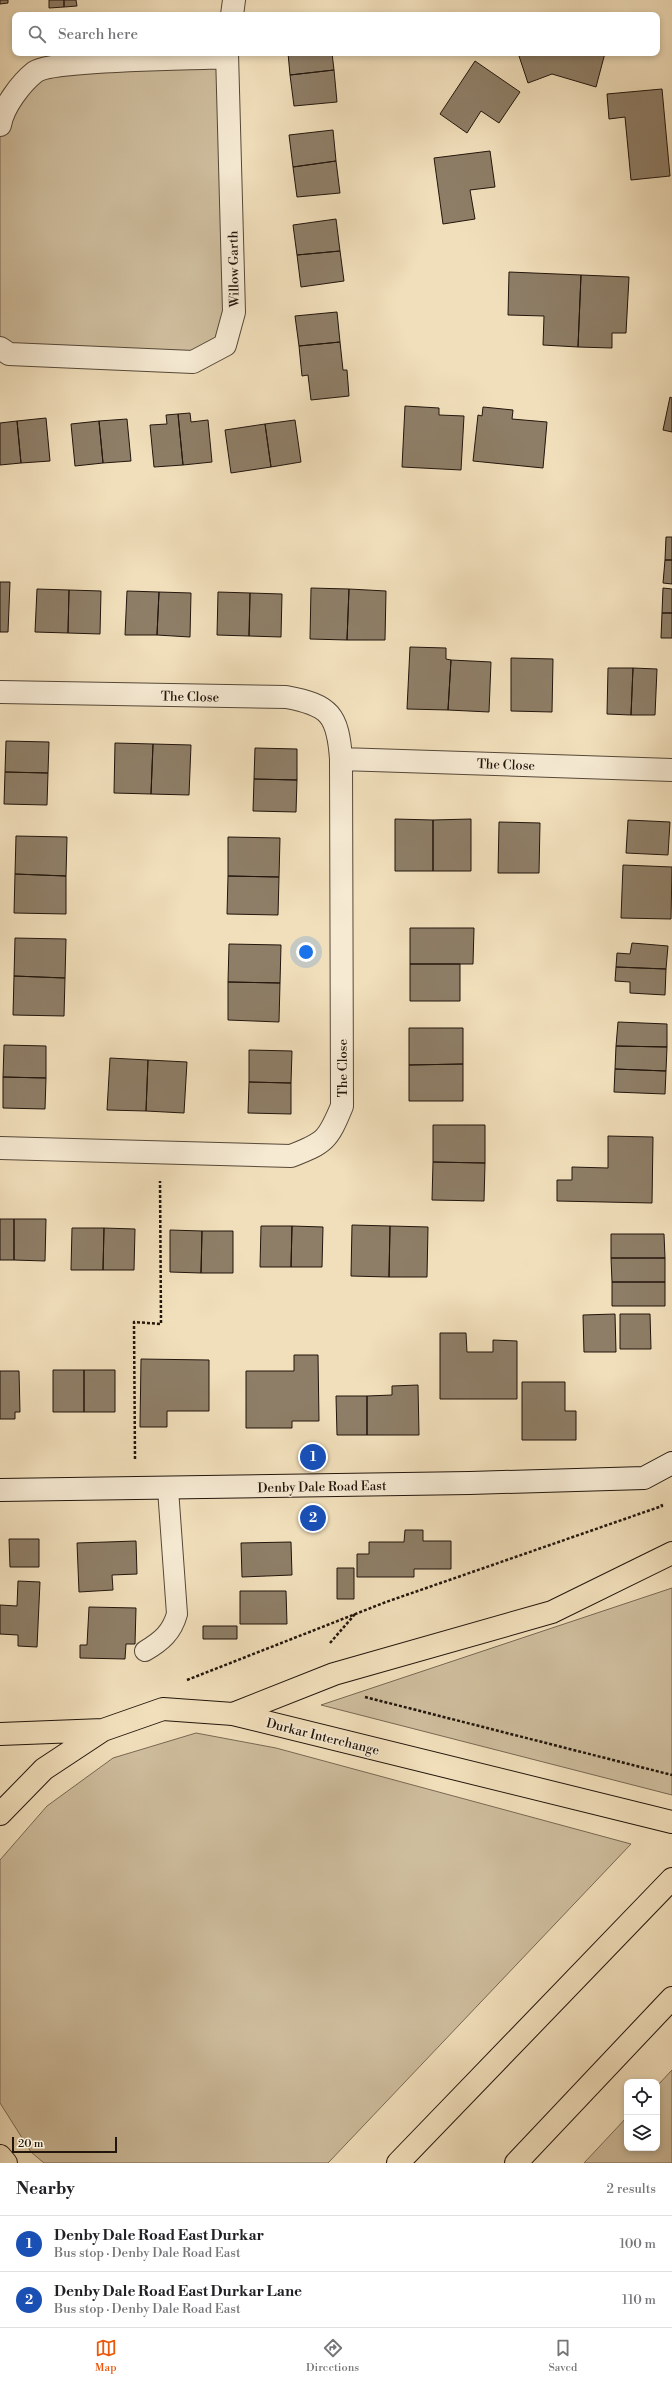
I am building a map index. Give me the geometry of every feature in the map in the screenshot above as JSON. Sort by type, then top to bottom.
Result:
[{"type":"main road","points":[[233,1714],[334,1674],[552,1612],[672,1553]]},
{"type":"main road","name":"Durkar Interchange","points":[[0,1814],[44,1769],[103,1730],[163,1709],[233,1714],[672,1822]]},
{"type":"main road","points":[[0,1734],[103,1730]]},
{"type":"main road","points":[[398,2163],[672,1879]]},
{"type":"main road","points":[[516,2163],[672,1998]]},
{"type":"main road","points":[[0,2156],[6,2163]]},
{"type":"street","points":[[232,12],[234,0]]},
{"type":"street","name":"Willow Garth","points":[[0,125],[1,118],[17,92],[36,71],[66,64],[209,56]]},
{"type":"street","name":"Willow Garth","points":[[0,348],[9,354],[194,362],[225,345],[234,312],[235,297],[227,56]]},
{"type":"street","name":"The Close","points":[[0,692],[286,697],[311,702],[333,717],[339,737],[340,759],[342,1106],[333,1128],[318,1145],[291,1156],[0,1148]]},
{"type":"street","name":"The Close","points":[[340,759],[672,770]]},
{"type":"street","points":[[644,1478],[672,1463]]},
{"type":"street","name":"Denby Dale Road East","points":[[0,1490],[168,1489],[644,1478]]},
{"type":"lane","points":[[145,1651],[163,1640],[173,1627],[177,1614],[168,1489]]},
{"type":"path","points":[[135,1489],[134,1322],[161,1324],[160,1152]]},
{"type":"path","points":[[163,1709],[172,1686],[356,1613],[662,1506],[644,1478]]},
{"type":"path","points":[[356,1613],[328,1646],[334,1674],[350,1693],[672,1775]]},
{"type":"shaded area","points":[[227,57],[225,345],[193,362],[0,348],[0,125],[36,71]]},
{"type":"shaded area","points":[[672,1588],[672,1795],[321,1705]]},
{"type":"shaded area","points":[[196,1733],[276,1748],[631,1844],[328,2163],[44,2163],[31,2152],[0,2103],[0,1860],[47,1806],[113,1758]]},
{"type":"shaded area","points":[[672,2070],[672,2163],[584,2163],[624,2120],[624,2151],[660,2151],[660,2083]]},
{"type":"building","points":[[0,0],[8,0],[8,3],[0,4]]},
{"type":"building","points":[[49,0],[64,0],[64,7],[49,8]]},
{"type":"building","points":[[64,0],[76,0],[77,6],[64,7]]},
{"type":"building","points":[[288,56],[332,56],[334,70],[290,75]]},
{"type":"building","points":[[519,56],[604,56],[596,87],[552,74],[528,83]]},
{"type":"building","points":[[475,61],[520,92],[499,123],[481,111],[467,133],[440,114]]},
{"type":"building","points":[[334,70],[337,102],[294,106],[290,75]]},
{"type":"building","points":[[662,89],[670,176],[631,180],[625,117],[609,119],[607,94]]},
{"type":"building","points":[[333,130],[336,161],[293,167],[289,135]]},
{"type":"building","points":[[490,151],[495,187],[470,190],[475,219],[443,224],[434,158]]},
{"type":"building","points":[[336,161],[340,193],[297,197],[293,167]]},
{"type":"building","points":[[336,219],[340,251],[297,255],[293,225]]},
{"type":"building","points":[[340,251],[344,281],[301,287],[297,255]]},
{"type":"building","points":[[509,272],[581,275],[578,347],[543,345],[544,316],[508,315]]},
{"type":"building","points":[[581,275],[629,277],[626,333],[612,333],[612,348],[578,347]]},
{"type":"building","points":[[337,312],[340,342],[299,346],[295,316]]},
{"type":"building","points":[[340,342],[343,370],[347,370],[349,396],[311,400],[308,375],[302,376],[299,346]]},
{"type":"building","points":[[670,397],[672,398],[672,432],[663,430]]},
{"type":"building","points":[[405,406],[439,408],[439,415],[464,416],[461,470],[402,467]]},
{"type":"building","points":[[483,407],[513,410],[512,419],[547,422],[543,468],[473,461],[478,415],[482,416]]},
{"type":"building","points":[[190,413],[191,422],[208,420],[212,462],[183,465],[178,414]]},
{"type":"building","points":[[178,414],[183,465],[154,467],[150,425],[167,424],[166,415]]},
{"type":"building","points":[[46,418],[50,461],[21,463],[17,421]]},
{"type":"building","points":[[127,419],[131,461],[103,463],[99,421]]},
{"type":"building","points":[[295,420],[301,462],[271,467],[265,424]]},
{"type":"building","points":[[17,421],[21,463],[0,465],[0,423]]},
{"type":"building","points":[[99,421],[103,463],[75,466],[71,424]]},
{"type":"building","points":[[265,424],[271,467],[231,473],[225,430]]},
{"type":"building","points":[[666,537],[672,537],[672,560],[665,560]]},
{"type":"building","points":[[665,560],[672,560],[672,584],[663,583]]},
{"type":"building","points":[[0,582],[10,582],[8,632],[0,632]]},
{"type":"building","points":[[311,588],[349,589],[347,640],[310,639]]},
{"type":"building","points":[[663,588],[672,589],[672,613],[662,613]]},
{"type":"building","points":[[37,589],[69,590],[68,633],[35,632]]},
{"type":"building","points":[[349,589],[386,591],[385,640],[347,640]]},
{"type":"building","points":[[69,590],[101,591],[100,634],[68,633]]},
{"type":"building","points":[[127,591],[159,592],[157,635],[125,635]]},
{"type":"building","points":[[159,592],[191,593],[190,637],[157,635]]},
{"type":"building","points":[[218,592],[250,593],[249,636],[217,635]]},
{"type":"building","points":[[250,593],[282,594],[281,637],[249,636]]},
{"type":"building","points":[[662,613],[672,613],[672,638],[661,638]]},
{"type":"building","points":[[410,647],[446,648],[446,659],[451,660],[448,710],[407,709]]},
{"type":"building","points":[[511,658],[553,659],[552,712],[511,711]]},
{"type":"building","points":[[451,660],[491,662],[489,712],[448,710]]},
{"type":"building","points":[[608,668],[633,668],[631,715],[607,714]]},
{"type":"building","points":[[633,668],[657,669],[655,715],[631,715]]},
{"type":"building","points":[[6,741],[49,742],[48,773],[5,772]]},
{"type":"building","points":[[115,743],[153,744],[151,794],[114,793]]},
{"type":"building","points":[[153,744],[191,745],[189,795],[151,794]]},
{"type":"building","points":[[255,748],[297,749],[297,780],[254,779]]},
{"type":"building","points":[[5,772],[48,773],[47,805],[4,804]]},
{"type":"building","points":[[254,779],[297,780],[296,812],[253,811]]},
{"type":"building","points":[[395,819],[433,820],[433,871],[395,871]]},
{"type":"building","points":[[471,819],[471,871],[433,871],[433,820]]},
{"type":"building","points":[[628,820],[670,822],[668,855],[626,853]]},
{"type":"building","points":[[499,822],[540,823],[539,873],[498,873]]},
{"type":"building","points":[[16,836],[67,837],[66,876],[15,874]]},
{"type":"building","points":[[228,837],[280,838],[279,877],[228,876]]},
{"type":"building","points":[[623,865],[672,867],[671,919],[621,918]]},
{"type":"building","points":[[15,874],[66,876],[66,914],[14,913]]},
{"type":"building","points":[[228,876],[279,877],[278,915],[227,914]]},
{"type":"building","points":[[410,928],[474,928],[473,964],[410,964]]},
{"type":"building","points":[[15,938],[66,939],[65,978],[14,976]]},
{"type":"building","points":[[632,943],[668,946],[666,969],[616,967],[617,953],[630,954]]},
{"type":"building","points":[[229,944],[281,945],[280,983],[228,982]]},
{"type":"building","points":[[410,964],[460,964],[460,1001],[410,1001]]},
{"type":"building","points":[[616,967],[666,969],[665,995],[630,993],[630,982],[615,981]]},
{"type":"building","points":[[14,976],[65,978],[64,1016],[13,1015]]},
{"type":"building","points":[[228,982],[280,983],[279,1022],[228,1020]]},
{"type":"building","points":[[618,1022],[667,1024],[667,1047],[616,1046]]},
{"type":"building","points":[[409,1028],[463,1028],[463,1064],[409,1065]]},
{"type":"building","points":[[4,1045],[46,1046],[46,1078],[3,1077]]},
{"type":"building","points":[[616,1046],[667,1047],[666,1071],[615,1069]]},
{"type":"building","points":[[249,1050],[292,1051],[291,1083],[249,1082]]},
{"type":"building","points":[[110,1058],[148,1060],[146,1111],[107,1110]]},
{"type":"building","points":[[148,1060],[187,1062],[184,1113],[146,1111]]},
{"type":"building","points":[[463,1064],[463,1101],[409,1101],[409,1065]]},
{"type":"building","points":[[615,1069],[666,1071],[665,1094],[614,1092]]},
{"type":"building","points":[[3,1077],[46,1078],[45,1109],[3,1108]]},
{"type":"building","points":[[249,1082],[291,1083],[291,1114],[248,1113]]},
{"type":"building","points":[[433,1125],[485,1125],[485,1163],[433,1162]]},
{"type":"building","points":[[608,1136],[653,1137],[652,1203],[557,1201],[557,1180],[572,1180],[572,1167],[608,1168]]},
{"type":"building","points":[[433,1162],[485,1163],[484,1201],[432,1200]]},
{"type":"building","points":[[0,1219],[14,1219],[14,1260],[0,1260]]},
{"type":"building","points":[[14,1219],[46,1219],[45,1261],[14,1260]]},
{"type":"building","points":[[352,1225],[390,1226],[389,1277],[351,1276]]},
{"type":"building","points":[[261,1226],[292,1226],[291,1267],[260,1267]]},
{"type":"building","points":[[292,1226],[323,1227],[322,1267],[291,1267]]},
{"type":"building","points":[[390,1226],[428,1227],[427,1277],[389,1277]]},
{"type":"building","points":[[72,1228],[104,1228],[103,1270],[71,1270]]},
{"type":"building","points":[[104,1228],[135,1229],[134,1270],[103,1270]]},
{"type":"building","points":[[170,1230],[202,1231],[201,1273],[170,1272]]},
{"type":"building","points":[[202,1231],[233,1231],[233,1273],[201,1273]]},
{"type":"building","points":[[611,1234],[664,1234],[665,1258],[611,1258]]},
{"type":"building","points":[[611,1258],[665,1258],[665,1282],[612,1282]]},
{"type":"building","points":[[612,1282],[665,1282],[665,1306],[612,1306]]},
{"type":"building","points":[[615,1314],[616,1352],[584,1352],[583,1315]]},
{"type":"building","points":[[620,1314],[650,1314],[651,1349],[620,1349]]},
{"type":"building","points":[[440,1333],[466,1333],[467,1352],[493,1352],[493,1340],[517,1341],[517,1399],[440,1399]]},
{"type":"building","points":[[294,1355],[318,1355],[319,1421],[292,1421],[292,1428],[246,1428],[246,1371],[294,1371]]},
{"type":"building","points":[[141,1359],[209,1360],[209,1411],[167,1411],[167,1427],[140,1427]]},
{"type":"building","points":[[53,1370],[84,1370],[84,1412],[53,1412]]},
{"type":"building","points":[[84,1370],[115,1370],[115,1412],[84,1412]]},
{"type":"building","points":[[0,1371],[19,1371],[20,1412],[15,1412],[15,1419],[0,1419]]},
{"type":"building","points":[[522,1382],[565,1382],[565,1411],[576,1411],[576,1440],[522,1440]]},
{"type":"building","points":[[418,1385],[419,1435],[367,1435],[367,1396],[392,1395],[392,1386]]},
{"type":"building","points":[[336,1396],[367,1396],[367,1435],[337,1435]]},
{"type":"building","points":[[405,1530],[423,1530],[423,1541],[451,1541],[451,1569],[414,1569],[414,1577],[357,1577],[357,1554],[369,1554],[369,1542],[404,1542]]},
{"type":"building","points":[[9,1539],[39,1539],[39,1567],[10,1567]]},
{"type":"building","points":[[136,1541],[137,1574],[112,1575],[113,1590],[79,1592],[77,1543]]},
{"type":"building","points":[[291,1542],[292,1575],[242,1577],[241,1543]]},
{"type":"building","points":[[337,1568],[354,1568],[354,1599],[337,1599]]},
{"type":"building","points":[[18,1581],[40,1582],[37,1647],[18,1646],[18,1635],[0,1634],[0,1605],[17,1606]]},
{"type":"building","points":[[240,1591],[286,1591],[287,1624],[240,1624]]},
{"type":"building","points":[[89,1607],[136,1608],[135,1644],[126,1644],[125,1659],[80,1658],[80,1645],[87,1645]]},
{"type":"building","points":[[203,1626],[237,1626],[237,1639],[203,1639]]},
{"type":"place","name":"Denby Dale Road East Durkar","points":[[313,1457]]},
{"type":"place","name":"Denby Dale Road East Durkar Lane","points":[[313,1518]]}]
